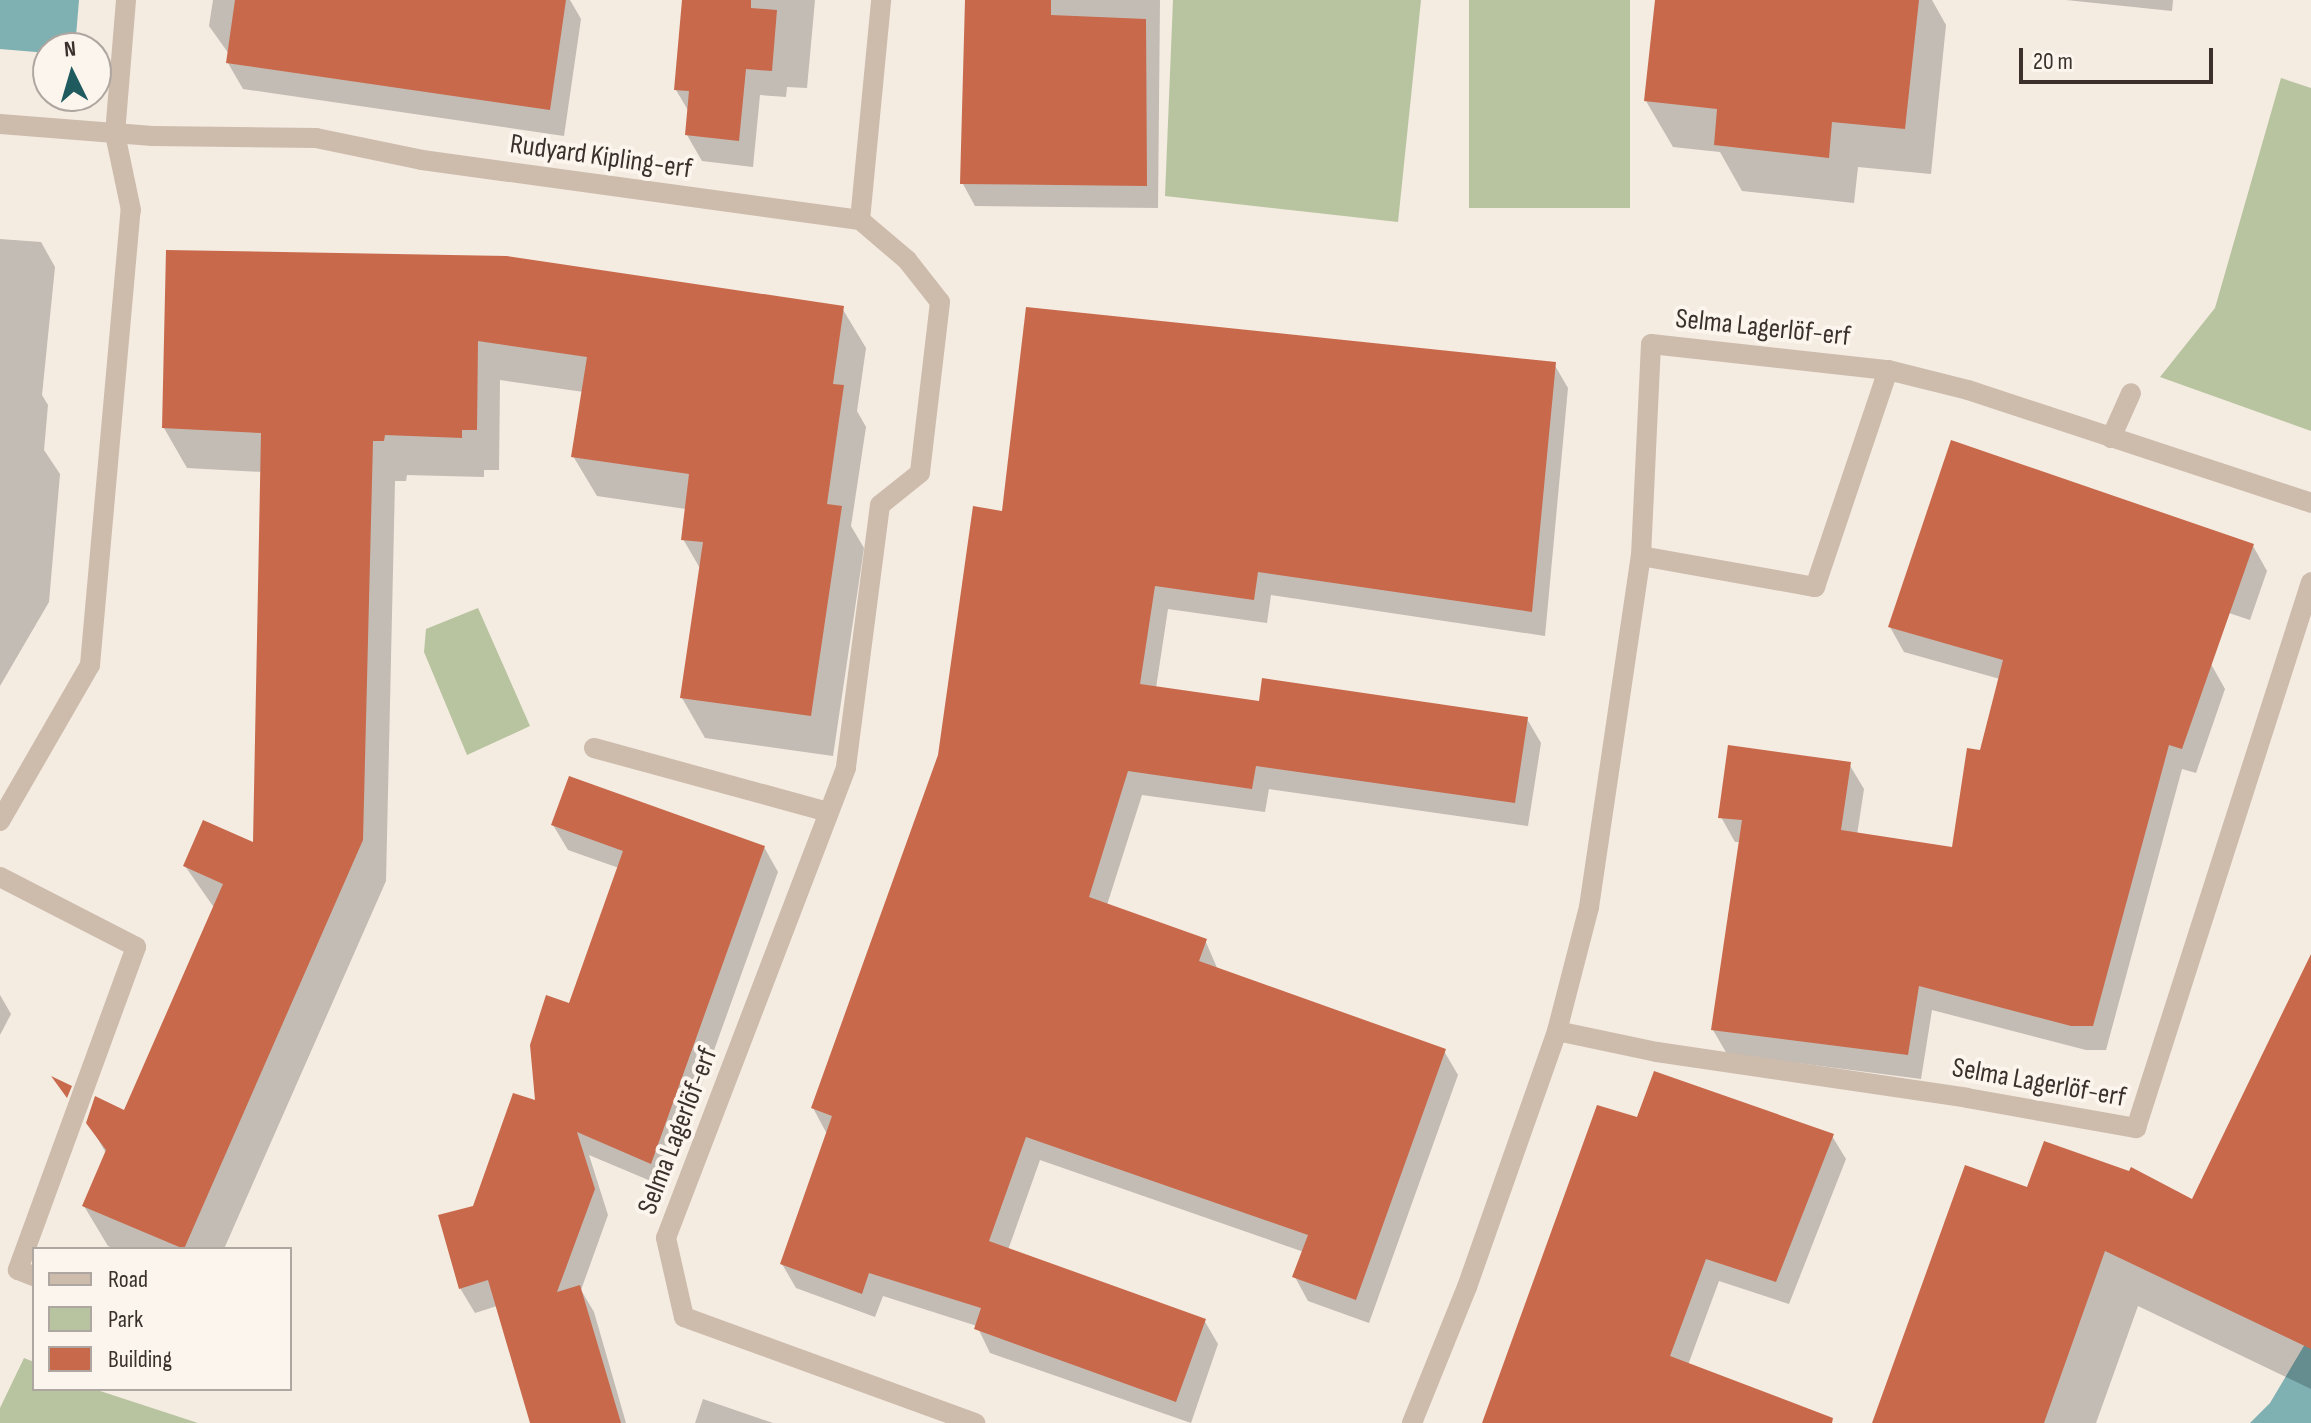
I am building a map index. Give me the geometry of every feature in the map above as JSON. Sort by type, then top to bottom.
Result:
[{"type":"street","points":[[0,821],[90,665],[131,210],[115,134],[126,0]]},
{"type":"street","points":[[860,220],[881,0]]},
{"type":"street","name":"Rudyard Kipling-erf","points":[[0,124],[115,134],[316,138],[422,160],[860,220]]},
{"type":"street","name":"Selma Lagerlöf-erf","points":[[860,220],[907,260],[940,302],[920,473],[880,505],[846,768],[666,1238],[672,1277],[684,1317],[975,1423]]},
{"type":"street","name":"Selma Lagerlöf-erf","points":[[1412,1423],[1467,1287],[1557,1031],[1589,907],[1641,556],[1651,344],[1888,370],[1968,390],[2311,503]]},
{"type":"street","points":[[1641,556],[1815,587],[1888,370]]},
{"type":"street","points":[[2111,438],[2131,393]]},
{"type":"street","name":"Selma Lagerlöf-erf","points":[[1557,1031],[1657,1052],[1967,1098],[2136,1128],[2311,582]]},
{"type":"street","points":[[594,748],[828,812]]},
{"type":"street","points":[[0,877],[136,947],[18,1270],[32,1275]]},
{"type":"green space","points":[[1173,0],[1421,0],[1398,222],[1165,196]]},
{"type":"green space","points":[[1469,0],[1630,0],[1630,208],[1469,208]]},
{"type":"green space","points":[[2281,78],[2311,88],[2311,431],[2160,377],[2215,308]]},
{"type":"green space","points":[[478,608],[530,726],[467,755],[424,652],[426,629]]},
{"type":"green space","points":[[24,1358],[32,1361],[32,1391],[100,1391],[198,1423],[0,1423],[0,1408]]},
{"type":"water","points":[[0,0],[79,0],[76,32],[32,32],[32,52],[0,49]]},
{"type":"water","points":[[2311,1334],[2311,1423],[2250,1423],[2270,1403]]},
{"type":"building","points":[[235,0],[566,0],[550,110],[226,63]]},
{"type":"building","points":[[682,0],[751,0],[751,8],[777,10],[772,71],[746,69],[739,141],[685,135],[689,91],[674,90]]},
{"type":"building","points":[[965,0],[1051,0],[1051,15],[1146,19],[1147,186],[960,184]]},
{"type":"building","points":[[1655,0],[1919,0],[1905,129],[1832,122],[1829,158],[1714,145],[1717,109],[1644,101]]},
{"type":"building","points":[[166,250],[507,256],[844,306],[833,384],[844,385],[827,504],[842,506],[811,716],[680,698],[703,542],[681,540],[689,474],[571,457],[587,357],[478,341],[477,430],[462,430],[462,438],[385,435],[384,441],[373,441],[363,840],[185,1247],[82,1206],[106,1150],[86,1123],[95,1096],[124,1110],[223,884],[183,866],[203,820],[253,842],[261,433],[162,428]]},
{"type":"building","points":[[1026,307],[1556,362],[1532,612],[1258,572],[1254,600],[1155,586],[1140,684],[1259,701],[1262,678],[1528,717],[1515,803],[1256,766],[1252,789],[1128,771],[1089,897],[1207,939],[1199,961],[1446,1049],[1356,1300],[1292,1277],[1308,1235],[1026,1137],[989,1241],[1206,1319],[1176,1402],[974,1329],[981,1308],[869,1273],[862,1294],[780,1264],[832,1116],[811,1108],[938,755],[973,506],[1002,511]]},
{"type":"building","points":[[1951,440],[2254,544],[2182,749],[2169,745],[2093,1026],[2071,1026],[1919,986],[1908,1055],[1711,1030],[1742,820],[1718,818],[1728,745],[1851,762],[1841,830],[1952,847],[1967,748],[1980,750],[2003,660],[1888,627]]},
{"type":"building","points":[[569,776],[765,846],[651,1164],[577,1132],[595,1189],[557,1292],[580,1285],[621,1423],[530,1423],[488,1280],[459,1289],[438,1215],[473,1206],[513,1093],[535,1100],[530,1045],[546,995],[569,1003],[623,851],[551,825]]},
{"type":"building","points":[[2311,954],[2311,1349],[2105,1251],[2044,1423],[1872,1423],[1965,1165],[2027,1187],[2044,1141],[2129,1171],[2131,1167],[2192,1199]]},
{"type":"building","points":[[1654,1071],[1834,1134],[1776,1282],[1706,1259],[1670,1356],[1833,1418],[1832,1423],[1482,1423],[1597,1105],[1637,1117]]},
{"type":"building","points":[[51,1076],[72,1086],[67,1098]]}]
